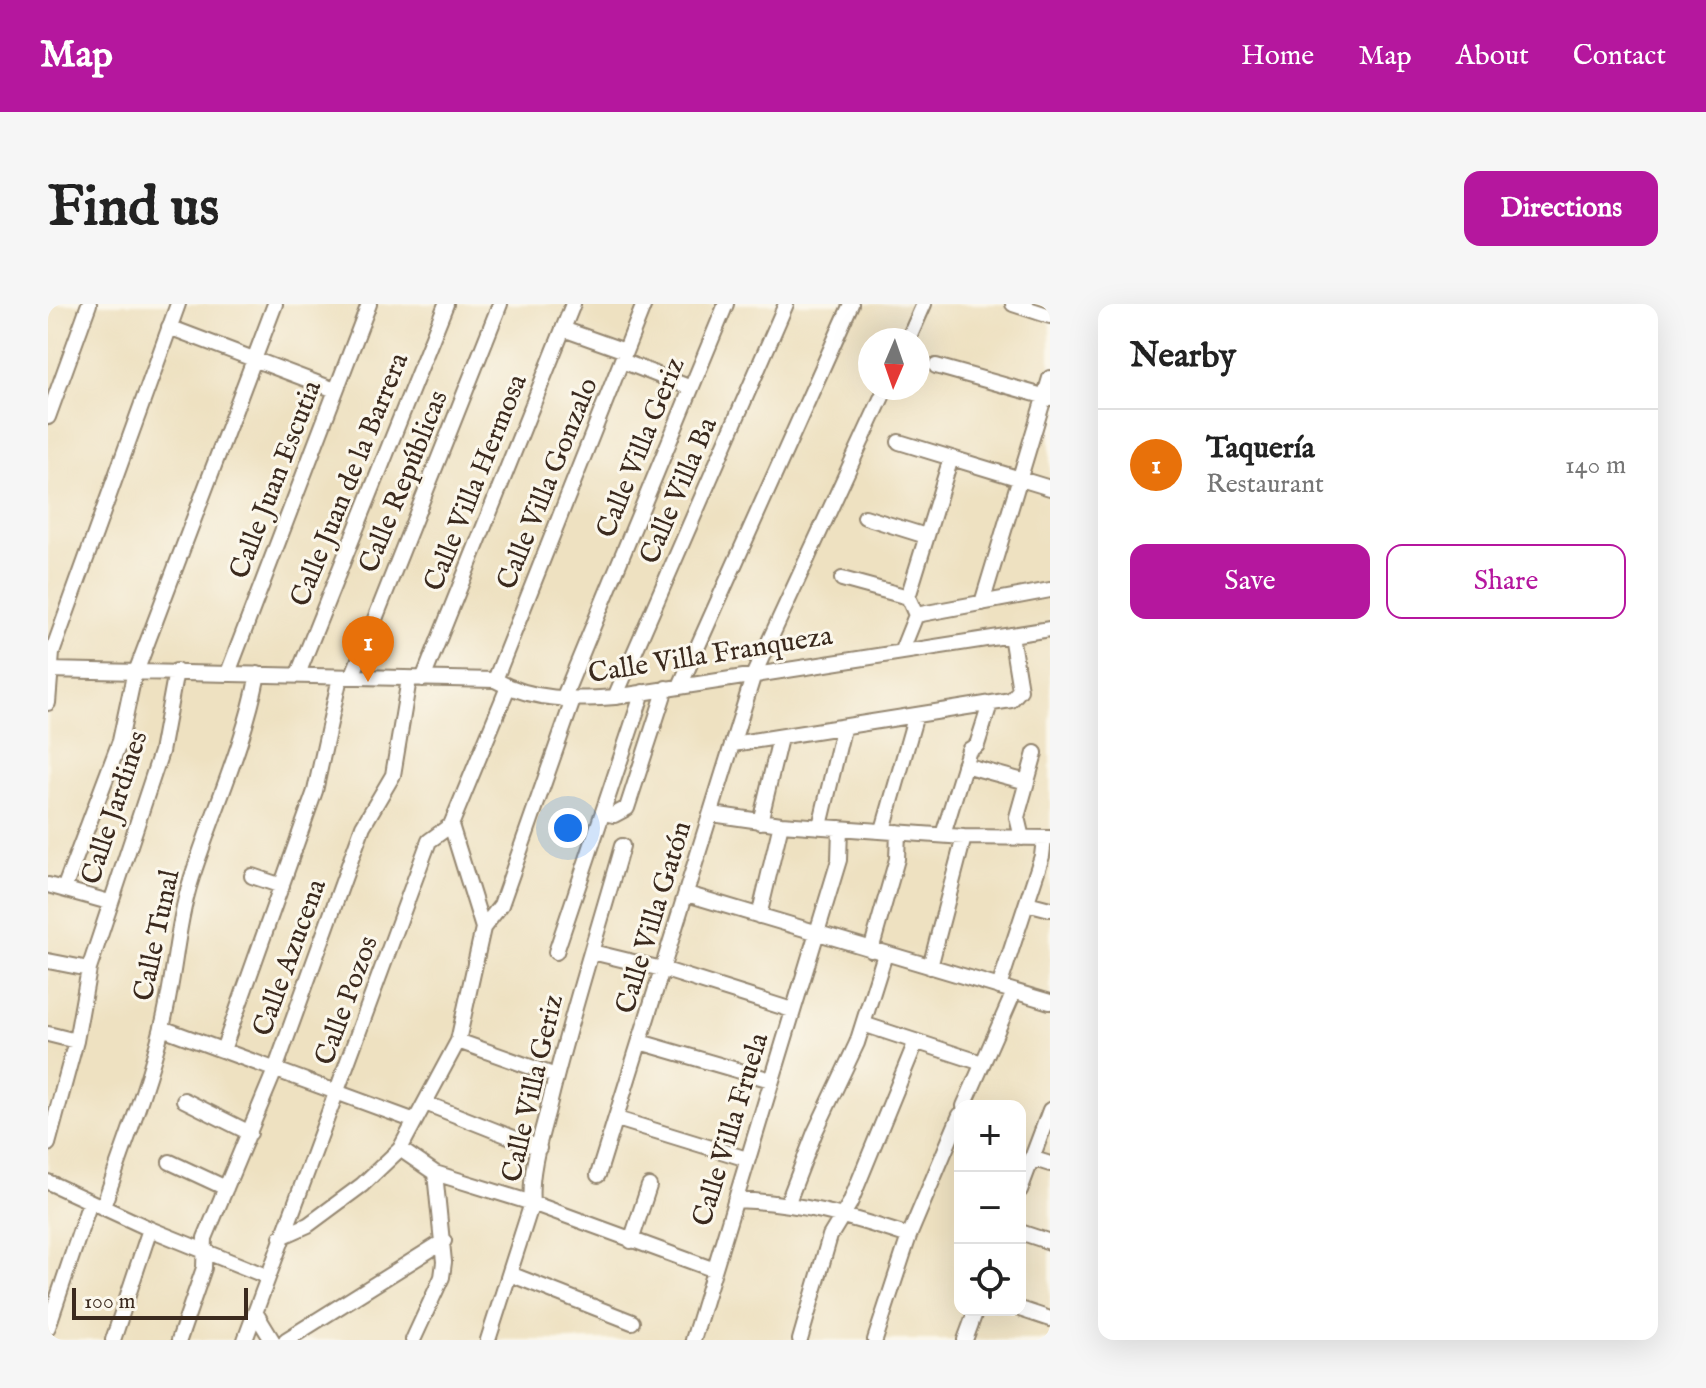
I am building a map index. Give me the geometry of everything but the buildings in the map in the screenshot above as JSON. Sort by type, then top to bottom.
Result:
[{"type":"street","points":[[48,417],[89,304]]},
{"type":"street","points":[[48,703],[52,653],[178,304]]},
{"type":"street","points":[[64,889],[120,741],[138,669],[275,304]]},
{"type":"street","name":"Calle Juan Escutia","points":[[228,673],[369,304]]},
{"type":"street","name":"Calle Juan de la Barrera","points":[[298,674],[446,304]]},
{"type":"street","name":"Calle Repúblicas","points":[[223,1050],[315,791],[346,677],[500,304]]},
{"type":"street","name":"Calle Villa Hermosa","points":[[416,679],[573,304]]},
{"type":"street","name":"Calle Villa Gonzalo","points":[[502,684],[644,304]]},
{"type":"street","name":"Calle Villa Geriz","points":[[568,700],[726,304]]},
{"type":"street","name":"Calle Villa Ba","points":[[615,697],[786,304]]},
{"type":"street","points":[[603,813],[614,815],[627,808],[673,687],[851,304]]},
{"type":"street","points":[[913,328],[924,304]]},
{"type":"street","points":[[1013,304],[1050,316]]},
{"type":"street","points":[[169,327],[335,390]]},
{"type":"street","points":[[563,329],[691,388]]},
{"type":"street","points":[[936,366],[1047,397]]},
{"type":"street","points":[[982,603],[1047,397],[1050,378]]},
{"type":"street","points":[[754,674],[880,400]]},
{"type":"street","points":[[899,442],[1050,488]]},
{"type":"street","points":[[902,650],[916,615],[908,597],[951,458]]},
{"type":"street","points":[[865,517],[926,536]]},
{"type":"street","points":[[842,579],[908,597]]},
{"type":"street","points":[[916,615],[1050,590]]},
{"type":"street","name":"Calle Villa Franqueza","points":[[50,670],[138,669],[416,679],[502,684],[568,700],[615,697],[1050,629]]},
{"type":"street","points":[[733,744],[915,718],[1017,697],[1020,690],[1011,635]]},
{"type":"street","name":"Calle Jardines","points":[[48,1144],[52,1115],[76,1041],[89,969],[161,752],[176,671]]},
{"type":"street","name":"Calle Tunal","points":[[48,1327],[162,1028],[178,954],[181,915],[242,742],[258,674]]},
{"type":"street","name":"Calle Villa Gatón","points":[[598,1175],[754,674]]},
{"type":"street","name":"Calle Azucena","points":[[179,1340],[204,1268],[205,1238],[275,1070],[363,826],[393,775],[416,679]]},
{"type":"street","name":"Calle Pozos","points":[[245,1340],[266,1276],[340,1091],[429,841],[451,825],[502,684]]},
{"type":"street","points":[[556,952],[643,692]]},
{"type":"street","points":[[281,1237],[308,1225],[362,1185],[400,1149],[425,1103],[458,1041],[483,928],[501,905],[568,700]]},
{"type":"street","points":[[943,835],[969,750],[977,745],[990,704]]},
{"type":"street","points":[[788,1202],[863,1024],[897,859],[890,831],[915,718]]},
{"type":"street","points":[[820,826],[843,729]]},
{"type":"street","points":[[760,822],[780,738]]},
{"type":"street","points":[[1022,838],[1017,817],[1035,753]]},
{"type":"street","points":[[964,765],[1027,782]]},
{"type":"street","points":[[712,814],[781,824],[964,837],[1047,838],[999,987]]},
{"type":"street","points":[[759,916],[781,824]]},
{"type":"street","points":[[451,825],[483,928]]},
{"type":"street","name":"Calle Villa Fruela","points":[[693,1340],[712,1269],[839,860],[840,828]]},
{"type":"street","points":[[930,967],[964,837]]},
{"type":"street","name":"Calle Villa Geriz","points":[[488,1340],[532,1203],[531,1189],[556,1076],[622,846]]},
{"type":"street","points":[[252,876],[282,886]]},
{"type":"street","points":[[48,885],[109,902]]},
{"type":"street","points":[[687,894],[1050,1002]]},
{"type":"street","points":[[1027,903],[1050,909]]},
{"type":"street","points":[[592,952],[662,969],[792,1010]]},
{"type":"street","points":[[48,961],[89,969]]},
{"type":"street","points":[[967,1100],[1014,992]]},
{"type":"street","points":[[863,1024],[915,1044],[982,1063]]},
{"type":"street","points":[[162,1028],[415,1121]]},
{"type":"street","points":[[48,1034],[76,1041]]},
{"type":"street","points":[[458,1041],[556,1076]]},
{"type":"street","points":[[640,1042],[771,1080]]},
{"type":"street","points":[[800,1340],[830,1236],[844,1214],[915,1044]]},
{"type":"street","points":[[184,1100],[250,1133]]},
{"type":"street","points":[[425,1103],[539,1148]]},
{"type":"street","points":[[1026,1173],[1050,1110]]},
{"type":"street","points":[[617,1119],[747,1159]]},
{"type":"street","points":[[876,1340],[909,1236],[954,1129]]},
{"type":"street","points":[[400,1149],[435,1173],[532,1203],[712,1269]]},
{"type":"street","points":[[1031,1158],[1050,1164]]},
{"type":"street","points":[[170,1162],[226,1188]]},
{"type":"street","points":[[413,1340],[442,1277],[444,1241],[435,1173]]},
{"type":"street","points":[[48,1182],[150,1229],[266,1276]]},
{"type":"street","points":[[631,1241],[649,1186]]},
{"type":"street","points":[[735,1200],[788,1202],[844,1214],[909,1236]]},
{"type":"street","points":[[113,1340],[150,1229]]},
{"type":"street","points":[[1026,1234],[1050,1242]]},
{"type":"street","points":[[286,1340],[444,1241]]},
{"type":"street","points":[[510,1274],[632,1322]]},
{"type":"street","points":[[1026,1311],[1050,1319]]},
{"type":"street","points":[[255,1312],[272,1340]]},
{"type":"street","points":[[965,1340],[974,1316]]},
{"type":"place","name":"Taquería","points":[[368,682]]}]
